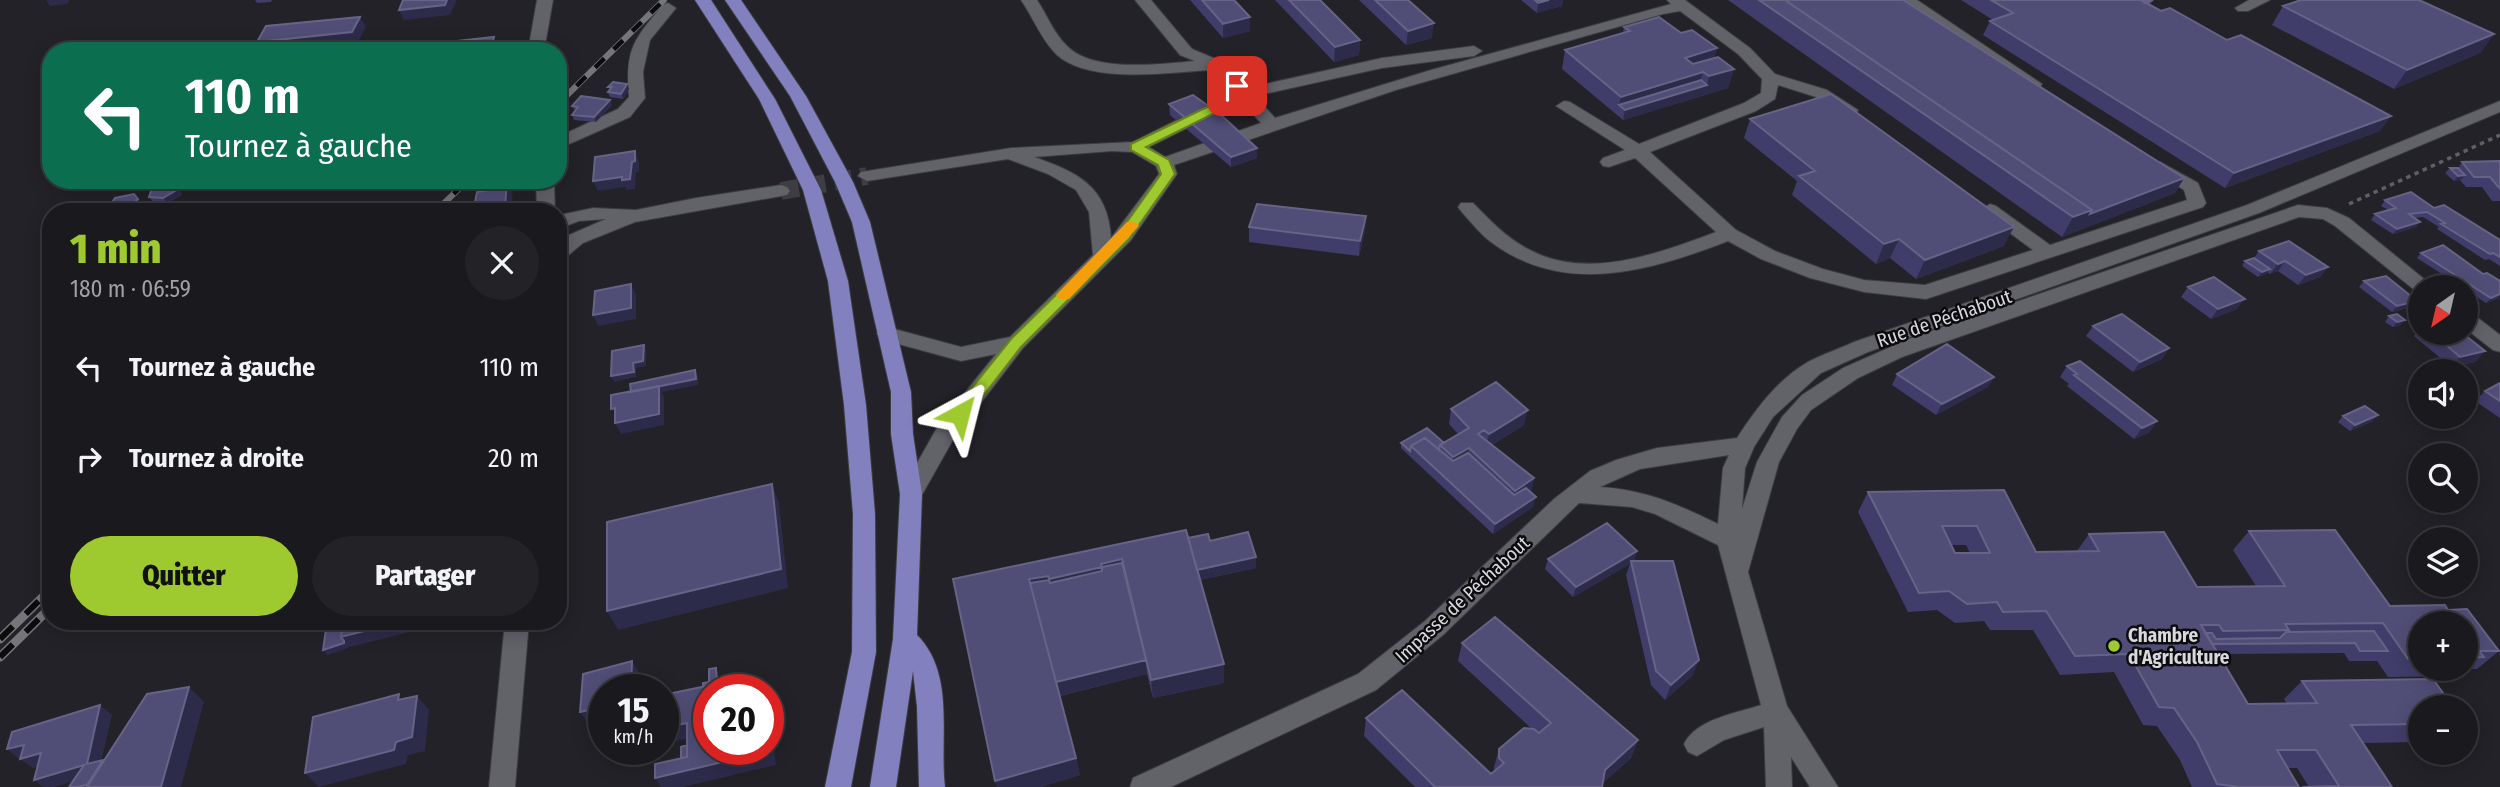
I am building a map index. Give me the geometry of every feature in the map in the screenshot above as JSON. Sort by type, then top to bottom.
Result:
[{"type":"main road","points":[[703,0],[767,99],[812,190],[838,281],[855,405],[864,514],[864,652],[838,787]]},
{"type":"main road","points":[[733,0],[794,90],[844,182],[861,222],[901,392],[902,434],[911,494],[905,639],[883,787]]},
{"type":"main road","points":[[905,639],[918,648],[928,680],[932,787]]},
{"type":"street","points":[[538,42],[545,0]]},
{"type":"street","points":[[1029,0],[1062,51],[1077,61],[1115,68],[1217,65]]},
{"type":"street","points":[[1143,0],[1186,52],[1217,65],[1275,128]]},
{"type":"street","points":[[1907,0],[2043,90]]},
{"type":"street","points":[[2243,8],[2262,0]]},
{"type":"street","points":[[911,494],[946,432],[1016,343],[1124,236],[1166,169],[1275,128],[1515,51],[1679,3],[1744,51],[1770,78],[1809,86],[1831,96],[1864,120]]},
{"type":"street","points":[[567,140],[624,113],[637,98],[635,72],[642,39],[668,8]]},
{"type":"street","points":[[867,176],[1054,148],[1136,147],[1243,94],[1382,63],[1480,51],[1515,51]]},
{"type":"street","points":[[1609,162],[1750,107],[1769,95],[1770,78]]},
{"type":"street","points":[[1564,106],[1637,150],[1729,234],[1768,255],[1817,274],[1864,286],[1926,292],[2197,203],[2192,187],[2146,158]]},
{"type":"street","name":"Rue de Péchabout","points":[[1779,787],[1776,711],[1728,539],[1734,468],[1744,445],[1765,412],[1814,368],[1861,347],[2253,209],[2500,106]]},
{"type":"street","points":[[1136,147],[1166,169]]},
{"type":"street","points":[[1011,153],[1073,179],[1092,194],[1102,225],[1103,256]]},
{"type":"street","points":[[567,245],[588,233],[638,215],[781,191]]},
{"type":"street","points":[[1972,198],[2048,252]]},
{"type":"street","points":[[1467,207],[1495,238],[1517,252],[1563,268],[1587,271],[1645,263],[1729,234]]},
{"type":"street","points":[[1737,573],[1766,466],[1777,440],[1805,403],[1844,376],[1951,330],[2298,211],[2332,212],[2409,275]]},
{"type":"street","points":[[567,218],[596,212],[638,215]]},
{"type":"street","points":[[2478,328],[2492,339]]},
{"type":"street","points":[[887,334],[961,354],[1016,343]]},
{"type":"street","name":"Impasse de Péchabout","points":[[1143,787],[1367,682],[1401,659],[1574,494],[1611,471],[1657,457],[1744,445]]},
{"type":"street","points":[[1574,494],[1632,498],[1662,507],[1728,539]]},
{"type":"street","points":[[502,787],[516,630]]},
{"type":"street","points":[[1697,744],[1716,731],[1776,711],[1825,787]]},
{"type":"path","points":[[2332,212],[2500,135]]},
{"type":"building","points":[[403,0],[447,0],[445,5],[399,10]]},
{"type":"building","points":[[1202,0],[1234,0],[1250,17],[1223,24]]},
{"type":"building","points":[[1289,0],[1320,0],[1360,40],[1335,47]]},
{"type":"building","points":[[1375,0],[1408,0],[1434,23],[1408,31]]},
{"type":"building","points":[[1759,0],[1785,0],[2092,210],[2073,217]]},
{"type":"building","points":[[1785,0],[1903,0],[2184,178],[2090,214],[2092,210]]},
{"type":"building","points":[[1991,0],[2141,0],[2161,11],[2170,8],[2227,40],[2241,35],[2391,116],[2234,173],[1990,21],[2013,13]]},
{"type":"building","points":[[2301,0],[2419,0],[2494,34],[2407,70],[2283,6]]},
{"type":"building","points":[[360,17],[352,32],[257,42],[266,26]]},
{"type":"building","points":[[1659,17],[1681,33],[1692,30],[1717,48],[1685,58],[1693,64],[1718,57],[1734,69],[1709,76],[1703,72],[1621,97],[1565,50],[1630,31],[1624,27]]},
{"type":"building","points":[[494,37],[493,42],[448,42]]},
{"type":"building","points":[[1701,80],[1707,85],[1625,110],[1619,105]]},
{"type":"building","points":[[613,82],[627,84],[621,94],[608,92],[612,87],[608,87]]},
{"type":"building","points":[[1831,94],[2014,227],[1925,260],[1899,239],[1884,244],[1799,176],[1815,171],[1750,119]]},
{"type":"building","points":[[1193,95],[1221,115],[1257,148],[1231,157],[1169,104]]},
{"type":"building","points":[[581,96],[610,100],[594,117],[572,115],[578,107],[572,106]]},
{"type":"building","points":[[635,151],[630,179],[622,180],[622,177],[593,181],[595,157]]},
{"type":"building","points":[[2500,161],[2500,189],[2490,177],[2474,177],[2462,162]]},
{"type":"building","points":[[2450,168],[2458,168],[2465,175],[2458,176]]},
{"type":"building","points":[[178,189],[163,198],[149,197],[151,191]]},
{"type":"building","points":[[506,189],[505,203],[475,203],[477,192]]},
{"type":"building","points":[[2411,192],[2434,208],[2444,205],[2500,240],[2500,257],[2490,254],[2441,224],[2445,223],[2427,212],[2409,214],[2420,222],[2397,229],[2375,214],[2396,208],[2385,200]]},
{"type":"building","points":[[134,194],[138,199],[133,203],[112,203],[115,198]]},
{"type":"building","points":[[1257,204],[1366,216],[1360,241],[1249,227]]},
{"type":"building","points":[[2289,241],[2328,267],[2306,275],[2285,261],[2278,264],[2259,251]]},
{"type":"building","points":[[2443,245],[2483,274],[2487,273],[2500,281],[2500,294],[2491,298],[2478,290],[2478,275],[2455,275],[2421,253]]},
{"type":"building","points":[[2254,258],[2270,269],[2262,272],[2245,261]]},
{"type":"building","points":[[2386,276],[2408,294],[2408,303],[2397,306],[2364,281]]},
{"type":"building","points":[[2214,277],[2245,299],[2218,309],[2188,287]]},
{"type":"building","points":[[631,284],[631,308],[593,315],[595,291]]},
{"type":"building","points":[[2122,314],[2169,348],[2140,362],[2093,326]]},
{"type":"building","points":[[2397,314],[2405,320],[2397,322],[2389,316]]},
{"type":"building","points":[[1947,344],[1994,377],[1942,404],[1897,374]]},
{"type":"building","points":[[644,345],[643,361],[633,363],[634,372],[611,376],[612,351]]},
{"type":"building","points":[[2446,345],[2477,345],[2485,351],[2460,357]]},
{"type":"building","points":[[2080,361],[2157,421],[2142,428],[2074,375],[2077,374],[2067,366]]},
{"type":"building","points":[[695,370],[696,379],[631,392],[630,384]]},
{"type":"building","points":[[1496,382],[1528,410],[1489,434],[1484,430],[1478,434],[1534,478],[1515,491],[1469,448],[1453,457],[1440,445],[1469,428],[1451,409]]},
{"type":"building","points":[[2500,383],[2500,401],[2485,391]]},
{"type":"building","points":[[659,386],[659,414],[615,423],[615,408],[611,409],[611,395]]},
{"type":"building","points":[[2365,406],[2378,415],[2355,425],[2343,416]]},
{"type":"building","points":[[1427,428],[1444,443],[1439,450],[1425,438],[1411,446],[1410,451],[1401,443]]},
{"type":"building","points":[[1425,438],[1453,461],[1468,453],[1514,495],[1526,488],[1536,497],[1495,524],[1411,446]]},
{"type":"building","points":[[772,484],[781,569],[607,611],[607,522]]},
{"type":"building","name":"Chambre d'Agriculture","points":[[2004,490],[2036,552],[2099,551],[2089,534],[2164,532],[2197,587],[2285,586],[2249,531],[2335,530],[2390,606],[2445,605],[2448,610],[2469,611],[2408,611],[2408,659],[2383,623],[2285,624],[2289,630],[2223,631],[2219,625],[2201,625],[2248,704],[2317,703],[2302,681],[2434,681],[2444,695],[2408,695],[2408,724],[2351,725],[2392,787],[2302,787],[2339,786],[2316,750],[2277,750],[2299,787],[2240,787],[2217,784],[2197,742],[2174,708],[2159,707],[2129,654],[2075,656],[2046,611],[2003,612],[1997,602],[1967,604],[1949,591],[1919,593],[1868,492]],"holes":[[[1942,526],[1977,526],[1990,553],[1955,553]]]},
{"type":"building","points":[[1607,523],[1637,551],[1576,587],[1548,559]]},
{"type":"building","points":[[1186,530],[1224,664],[1151,680],[1122,559],[1101,564],[1102,567],[1049,579],[1048,576],[1029,579],[1076,758],[995,781],[953,579]]},
{"type":"building","points":[[1248,532],[1256,557],[1197,570],[1188,538],[1208,534],[1210,541]]},
{"type":"building","points":[[1631,561],[1673,561],[1699,660],[1671,685],[1656,671]]},
{"type":"building","points":[[1122,563],[1146,660],[1056,682],[1030,583],[1049,580],[1050,583],[1102,571],[1102,567]]},
{"type":"building","points":[[1495,617],[1638,740],[1605,770],[1602,787],[1435,787],[1366,718],[1402,690],[1491,774],[1504,763],[1499,758],[1499,749],[1524,728],[1534,729],[1539,733],[1551,723],[1462,643]]},
{"type":"building","name":"Chambre d'Agriculture","points":[[2478,623],[2499,651],[2479,651],[2484,657],[2478,657]]},
{"type":"building","points":[[326,630],[342,630],[344,643],[323,650]]},
{"type":"building","points":[[342,630],[369,630],[341,637]]},
{"type":"building","points":[[2374,631],[2388,651],[2360,651],[2355,643],[2212,644],[2205,633],[2212,633],[2216,639],[2280,638],[2286,632]]},
{"type":"building","points":[[632,661],[632,674],[588,674],[588,710],[580,712],[583,674]]},
{"type":"building","points":[[716,668],[716,674],[709,674],[709,669]]},
{"type":"building","points":[[189,687],[161,787],[87,787],[147,694]]},
{"type":"building","points":[[693,689],[693,765],[710,765],[655,778],[655,765],[679,765],[679,759],[687,757],[687,723],[679,725],[679,692]]},
{"type":"building","points":[[399,694],[398,700],[417,696],[412,737],[396,742],[394,750],[305,773],[313,717]]},
{"type":"building","points":[[100,705],[87,764],[103,760],[87,785],[69,787],[84,765],[34,780],[41,753],[20,759],[24,745],[7,749],[12,732]]},
{"type":"building","points":[[687,745],[687,757],[681,758],[681,747]]},
{"type":"tunnel","points":[[781,191],[867,176]]},
{"type":"railway","points":[[567,95],[664,0]]},
{"type":"railway","points":[[444,203],[459,189]]},
{"type":"railway","points":[[0,639],[42,598]]},
{"type":"railway","points":[[0,657],[42,616]]},
{"type":"slow traffic","points":[[1064,295],[1132,225]]},
{"type":"place","name":"Chambre d'Agriculture","points":[[2114,646]]},
{"type":"route","points":[[960,414],[1016,343],[1124,236],[1168,174],[1164,163],[1136,147],[1243,94],[1237,86]]}]
